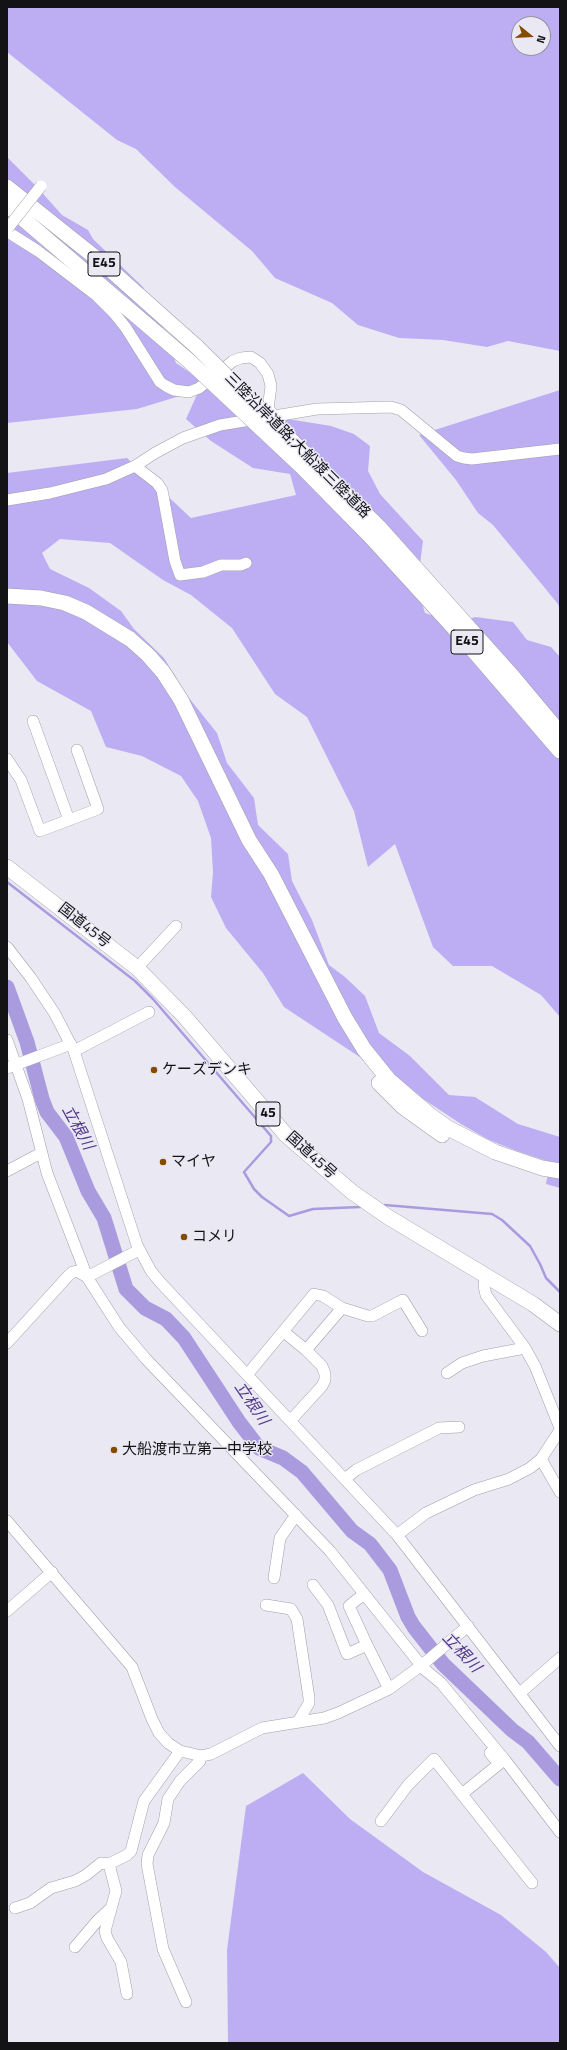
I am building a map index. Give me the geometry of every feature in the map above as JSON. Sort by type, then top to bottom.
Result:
[{"type":"highway","name":"三陸沿岸道路;大船渡三陸道路","points":[[7,187],[106,266],[197,347],[374,532],[454,628],[543,722],[560,751]]},
{"type":"highway","name":"三陸沿岸道路;大船渡三陸道路","points":[[7,205],[188,360],[374,532]]},
{"type":"highway","points":[[7,596],[41,598],[64,603],[86,612],[130,639],[148,655],[163,672],[181,700],[249,840],[263,880],[341,1032],[382,1087],[425,1125],[475,1154],[541,1177],[560,1181]]},
{"type":"highway","name":"三陸沿岸道路;大船渡三陸道路","points":[[543,722],[560,733]]},
{"type":"highway","points":[[543,722],[560,730]]},
{"type":"highway","points":[[543,722],[560,754]]},
{"type":"highway","points":[[249,840],[271,874],[345,1018],[364,1049],[389,1080],[431,1116],[466,1139],[495,1152],[542,1168],[560,1171]]},
{"type":"highway","name":"国道45号","points":[[7,867],[137,968],[184,1016],[272,1119],[303,1152],[352,1192],[388,1217],[533,1304],[560,1324]]},
{"type":"street","points":[[41,186],[8,228],[8,231],[10,234],[38,251],[85,287],[115,314],[126,328],[160,382],[174,390],[189,392],[199,388],[233,361],[251,357],[260,363],[268,374],[271,386],[268,409],[275,416]]},
{"type":"street","points":[[7,500],[50,493],[106,479],[135,466],[183,438],[220,425],[318,409],[392,407],[408,415],[457,456],[464,458],[472,459],[560,449]]},
{"type":"street","points":[[135,466],[158,483],[162,490],[175,561],[180,576],[203,572],[221,565],[241,565],[246,563]]},
{"type":"street","points":[[33,721],[69,820]]},
{"type":"street","points":[[7,759],[21,780],[40,831],[98,809],[77,750]]},
{"type":"street","points":[[137,968],[176,926]]},
{"type":"street","points":[[7,947],[51,1008],[69,1048],[134,1252],[160,1282],[397,1535],[560,1746]]},
{"type":"street","points":[[15,1065],[69,1048],[149,1012]]},
{"type":"street","points":[[7,1040],[28,1099],[47,1173],[90,1275],[119,1327],[146,1359],[330,1551],[423,1666],[435,1685],[499,1764],[462,1794]]},
{"type":"street","points":[[7,1171],[41,1153]]},
{"type":"street","points":[[7,1343],[73,1272],[90,1275],[134,1252]]},
{"type":"street","points":[[397,1535],[426,1513],[474,1490],[509,1479],[530,1468],[541,1460],[560,1429],[525,1348],[486,1294],[484,1286],[485,1275]]},
{"type":"street","points":[[247,1375],[314,1294],[323,1296],[342,1308],[372,1316],[403,1300],[422,1331]]},
{"type":"street","points":[[306,1350],[342,1308]]},
{"type":"street","points":[[284,1332],[306,1350],[322,1366],[324,1380],[290,1420]]},
{"type":"street","points":[[447,1373],[462,1363],[483,1356],[525,1348]]},
{"type":"street","points":[[345,1479],[356,1470],[439,1428],[459,1427]]},
{"type":"street","points":[[541,1460],[560,1492]]},
{"type":"street","points":[[274,1578],[280,1538],[296,1515]]},
{"type":"street","points":[[7,1521],[132,1667],[159,1733],[168,1743],[180,1751],[201,1756],[211,1754],[262,1728],[299,1720],[324,1718],[389,1689],[423,1666],[468,1626]]},
{"type":"street","points":[[7,1611],[52,1572]]},
{"type":"street","points":[[313,1585],[328,1605],[347,1654],[367,1645]]},
{"type":"street","points":[[364,1594],[350,1606],[389,1689]]},
{"type":"street","points":[[266,1605],[291,1609],[297,1619],[309,1698],[309,1703],[299,1720]]},
{"type":"street","points":[[520,1693],[560,1658]]},
{"type":"street","points":[[423,1666],[441,1683],[505,1760],[560,1832]]},
{"type":"street","points":[[15,1908],[30,1903],[51,1888],[74,1881],[86,1875],[101,1863],[109,1864],[128,1856],[144,1801],[180,1751]]},
{"type":"street","points":[[186,2002],[163,1949],[147,1864],[148,1855],[164,1823],[168,1799],[180,1781],[200,1761],[201,1756]]},
{"type":"street","points":[[381,1821],[408,1785],[434,1759],[532,1883]]},
{"type":"street","points":[[109,1864],[116,1891],[105,1930],[107,1938],[121,1962],[127,1994]]},
{"type":"street","points":[[75,1947],[98,1920],[112,1907]]},
{"type":"shaded area","points":[[7,7],[560,7],[560,351],[508,341],[487,347],[443,340],[399,338],[358,325],[332,303],[275,278],[252,251],[175,187],[136,149],[117,140],[7,52]]},
{"type":"shaded area","points":[[7,157],[62,215],[88,230],[93,239],[143,287],[166,334],[176,363],[195,376],[288,419],[331,426],[354,434],[370,446],[368,471],[380,494],[423,541],[416,584],[425,613],[443,619],[463,620],[476,617],[513,622],[527,640],[551,647],[560,657],[560,1017],[541,995],[492,966],[453,966],[433,947],[395,844],[368,867],[354,811],[307,717],[275,694],[232,628],[191,595],[163,580],[110,543],[60,539],[42,553],[50,569],[89,588],[121,611],[134,629],[164,658],[189,698],[217,733],[227,763],[254,798],[258,825],[288,854],[292,881],[312,920],[329,965],[345,977],[365,996],[379,1033],[410,1056],[449,1095],[475,1097],[518,1124],[560,1137],[560,1188],[546,1184],[550,1162],[489,1140],[461,1124],[284,1007],[263,973],[226,928],[211,897],[213,872],[211,838],[198,801],[181,776],[142,756],[106,747],[91,711],[37,681],[7,642],[7,473],[127,458],[191,518],[296,495],[290,474],[253,468],[211,441],[186,419],[199,390],[137,409],[7,423]]},
{"type":"shaded area","points":[[560,390],[560,610],[558,604],[493,525],[478,513],[456,480],[419,435]]},
{"type":"shaded area","points":[[303,1773],[350,1819],[423,1872],[501,1915],[546,1952],[560,1968],[560,2043],[228,2043],[227,1950],[246,1806]]},
{"type":"waterway","points":[[7,882],[135,981],[153,999],[271,1136],[271,1142],[244,1172],[254,1189],[262,1197],[289,1216],[313,1209],[360,1207]]},
{"type":"waterway","name":"立根川","points":[[7,987],[27,1042],[42,1099],[47,1112],[66,1137],[88,1191],[104,1218],[126,1289],[145,1308],[166,1319],[184,1338],[239,1422],[259,1448],[283,1458],[302,1472],[352,1531],[370,1544],[390,1570],[408,1617],[414,1627],[443,1664],[512,1730],[528,1742],[560,1779]]},
{"type":"waterway","points":[[385,1205],[492,1214],[502,1220],[530,1246],[546,1278],[560,1292]]},
{"type":"place","name":"ケーズデンキ","points":[[154,1070]]},
{"type":"place","name":"マイヤ","points":[[163,1162]]},
{"type":"place","name":"コメリ","points":[[184,1237]]},
{"type":"place","name":"大船渡市立第一中学校","points":[[114,1450]]}]
